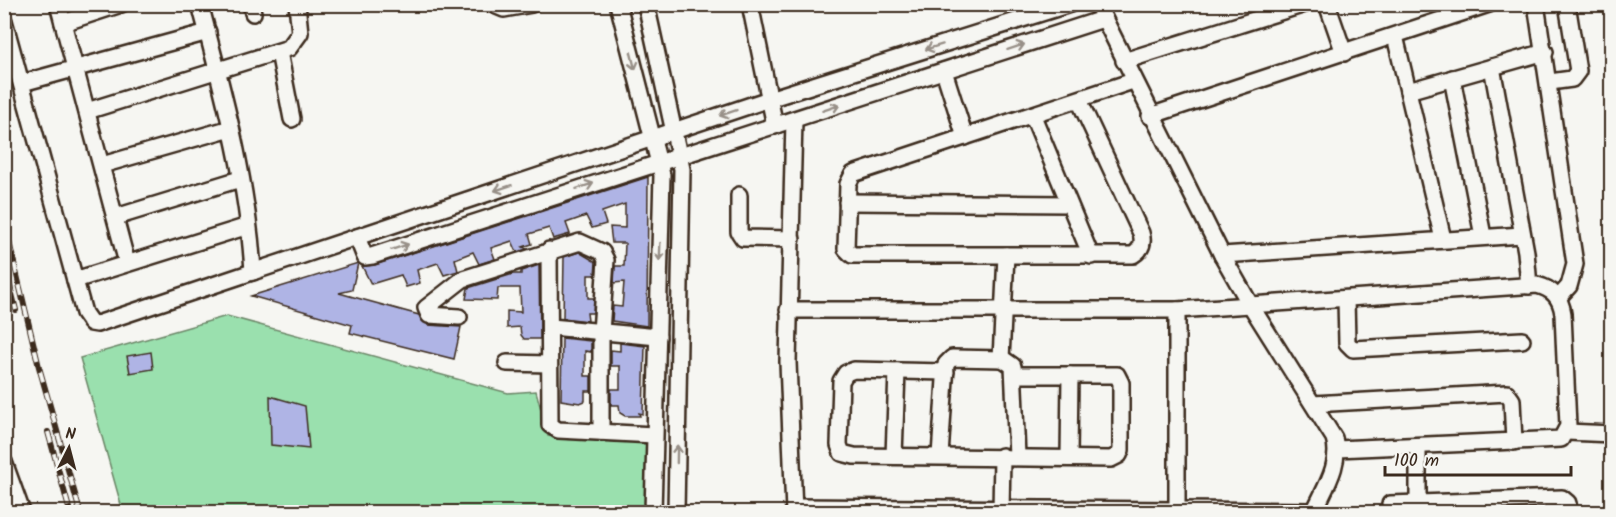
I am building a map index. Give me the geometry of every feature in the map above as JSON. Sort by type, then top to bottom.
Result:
[{"type":"street","points":[[58,4],[127,263]]},
{"type":"street","points":[[63,23],[121,4]]},
{"type":"street","points":[[200,4],[219,72],[231,128],[248,226],[253,272]]},
{"type":"street","points":[[87,111],[219,72],[289,48],[300,33],[297,4]]},
{"type":"street","points":[[492,4],[504,9],[532,4]]},
{"type":"street","points":[[618,4],[662,181],[653,513]]},
{"type":"street","points":[[646,4],[680,155],[682,176],[676,513]]},
{"type":"street","points":[[750,4],[775,126]]},
{"type":"street","points":[[4,21],[86,319],[97,324],[769,99],[1070,4]]},
{"type":"street","points":[[1124,61],[1305,4]]},
{"type":"street","points":[[1328,4],[1344,53]]},
{"type":"street","points":[[1150,116],[1489,4]]},
{"type":"street","points":[[1536,4],[1550,82],[1575,264],[1572,279],[1558,298]]},
{"type":"street","points":[[1550,82],[1572,79],[1578,71],[1567,4]]},
{"type":"street","points":[[357,237],[365,257],[372,256],[944,71],[1100,12],[1150,116],[1222,255],[1251,306],[1334,438],[1337,449],[1335,464],[1314,512],[794,510],[788,310],[794,120]]},
{"type":"street","points":[[22,83],[208,32]]},
{"type":"street","points":[[1395,36],[1443,238]]},
{"type":"street","points":[[279,52],[292,119]]},
{"type":"street","points":[[1408,91],[1545,52]]},
{"type":"street","points":[[1492,67],[1529,286]]},
{"type":"street","points":[[944,71],[965,137]]},
{"type":"street","points":[[1452,78],[1483,236]]},
{"type":"street","points":[[1079,100],[1142,238],[1140,248],[1133,255],[852,255],[845,246],[849,180],[856,172],[1033,116],[1133,81]]},
{"type":"street","points":[[1033,116],[1091,256]]},
{"type":"street","points":[[102,165],[231,128]]},
{"type":"street","points":[[116,217],[240,179]]},
{"type":"street","points":[[739,195],[739,232],[743,238],[792,238]]},
{"type":"street","points":[[848,202],[1069,204]]},
{"type":"street","points":[[75,280],[248,226]]},
{"type":"street","points":[[1222,255],[1443,238],[1522,235]]},
{"type":"street","points":[[459,317],[429,315],[426,308],[463,279],[549,250],[580,242],[602,252],[606,260],[602,332],[601,432]]},
{"type":"street","points":[[549,250],[550,425],[558,430],[654,435]]},
{"type":"street","points":[[1001,359],[1006,255]]},
{"type":"street","points":[[788,310],[1177,310],[1529,286],[1545,287],[1558,298],[1563,314],[1567,432]]},
{"type":"street","points":[[1346,299],[1347,340],[1353,349],[1522,340]]},
{"type":"street","points":[[1177,310],[1177,511]]},
{"type":"street","points":[[551,327],[602,332],[658,331],[679,326]]},
{"type":"street","points":[[940,456],[946,363],[952,358],[1001,359],[1011,363],[1015,375],[1010,456],[1001,511]]},
{"type":"street","points":[[507,363],[549,363]]},
{"type":"street","points":[[946,372],[850,371],[842,381],[839,445],[842,453],[849,456],[1114,458],[1121,450],[1119,377],[1111,374],[1015,375]]},
{"type":"street","points":[[894,456],[897,371]]},
{"type":"street","points":[[1069,457],[1070,375]]},
{"type":"street","points":[[1313,404],[1507,393],[1512,400],[1514,442]]},
{"type":"street","points":[[1337,449],[1557,441],[1567,432],[1611,434]]},
{"type":"street","points":[[1418,446],[1418,502]]},
{"type":"street","points":[[4,462],[22,513]]},
{"type":"street","points":[[653,480],[676,480]]},
{"type":"street","points":[[1390,504],[1562,498],[1569,503],[1569,513]]},
{"type":"street","points":[[4,507],[6,513]]},
{"type":"green space","points":[[227,316],[508,393],[536,391],[548,436],[647,443],[646,512],[123,512],[80,358]]},
{"type":"building","points":[[648,177],[647,326],[612,321],[613,306],[622,307],[624,282],[614,283],[615,266],[624,266],[625,243],[612,243],[610,227],[625,228],[625,204],[602,212],[606,224],[592,228],[586,216],[566,223],[570,234],[553,239],[549,228],[529,234],[532,244],[523,247],[527,249],[517,252],[512,241],[491,248],[495,259],[479,264],[473,252],[455,259],[458,271],[444,275],[438,263],[417,270],[420,283],[406,287],[401,275],[371,284],[362,266],[375,265]]},
{"type":"building","points":[[579,252],[596,262],[595,275],[588,275],[588,298],[594,298],[593,313],[587,313],[588,321],[563,318],[564,257]]},
{"type":"building","points":[[358,263],[352,290],[339,293],[419,315],[428,325],[461,327],[454,359],[350,333],[352,325],[251,296]]},
{"type":"building","points":[[539,265],[540,339],[524,339],[520,327],[507,328],[507,311],[521,312],[520,288],[498,288],[497,300],[466,299],[468,288],[513,274],[521,274],[521,271]]},
{"type":"building","points":[[562,338],[591,341],[591,352],[585,351],[585,376],[591,376],[591,391],[585,391],[585,401],[580,403],[561,400]]},
{"type":"building","points":[[620,343],[645,346],[643,414],[639,413],[640,416],[625,416],[620,413],[619,405],[611,405],[611,389],[620,389],[620,366],[611,366],[611,350],[620,351]]},
{"type":"building","points":[[151,352],[153,369],[130,373],[127,356]]},
{"type":"building","points":[[270,396],[305,406],[309,449],[271,445]]},
{"type":"railway","points":[[4,221],[39,367],[80,512]]},
{"type":"railway","points":[[4,262],[16,310]]},
{"type":"railway","points":[[48,432],[70,512]]}]
